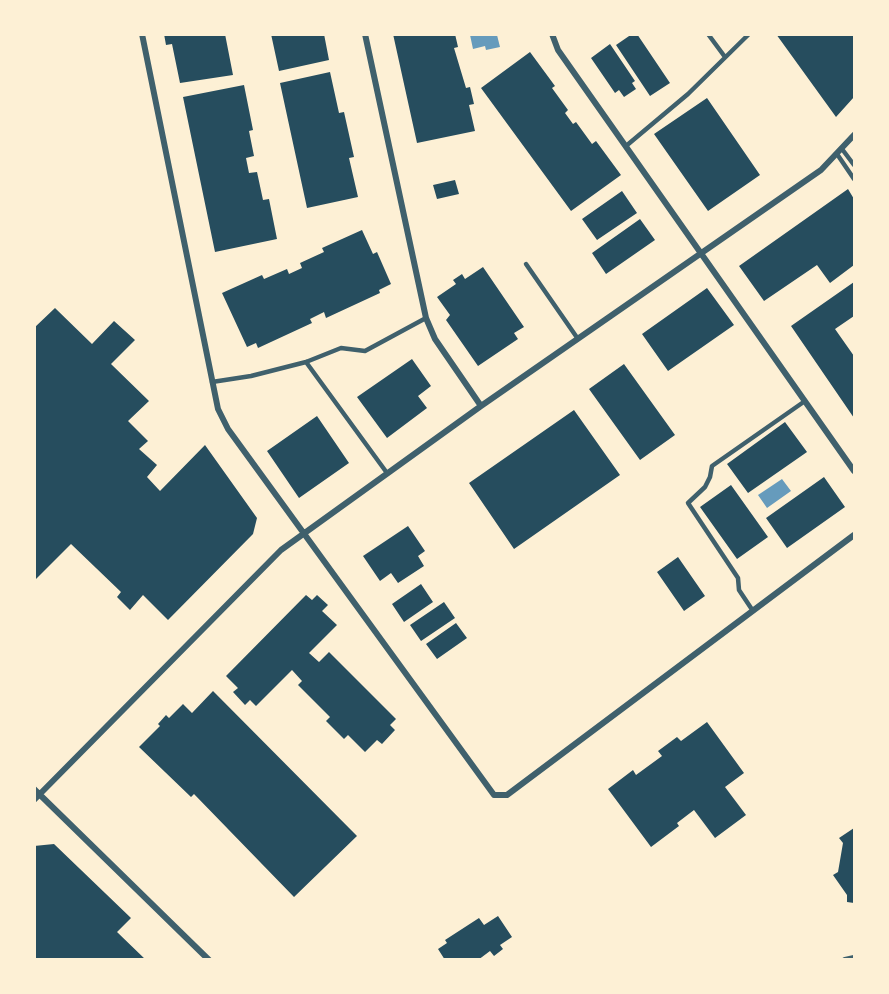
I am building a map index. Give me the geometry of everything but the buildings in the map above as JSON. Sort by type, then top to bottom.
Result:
[{"type":"street","points":[[142,34],[218,409],[228,429],[494,795],[507,795],[855,535]]},
{"type":"street","points":[[365,34],[426,318],[435,339],[481,406]]},
{"type":"street","points":[[552,34],[558,50],[855,471]]},
{"type":"street","points":[[209,960],[36,795],[281,550],[481,406],[821,170],[855,135]]},
{"type":"street","points":[[845,960],[855,958]]},
{"type":"lane","points":[[708,34],[725,57]]},
{"type":"lane","points":[[626,146],[688,94],[749,34]]},
{"type":"lane","points":[[839,151],[855,165]]},
{"type":"lane","points":[[839,151],[855,179]]},
{"type":"lane","points":[[526,264],[578,339]]},
{"type":"lane","points":[[212,382],[251,376],[306,362],[341,348],[365,351],[426,318]]},
{"type":"lane","points":[[306,362],[387,473]]},
{"type":"lane","points":[[753,611],[740,590],[738,578],[688,503],[705,487],[712,466],[805,401]]},
{"type":"water","points":[[470,35],[497,35],[500,47],[486,50],[485,46],[473,49]]},
{"type":"water","points":[[782,479],[791,491],[767,508],[758,495]]}]
